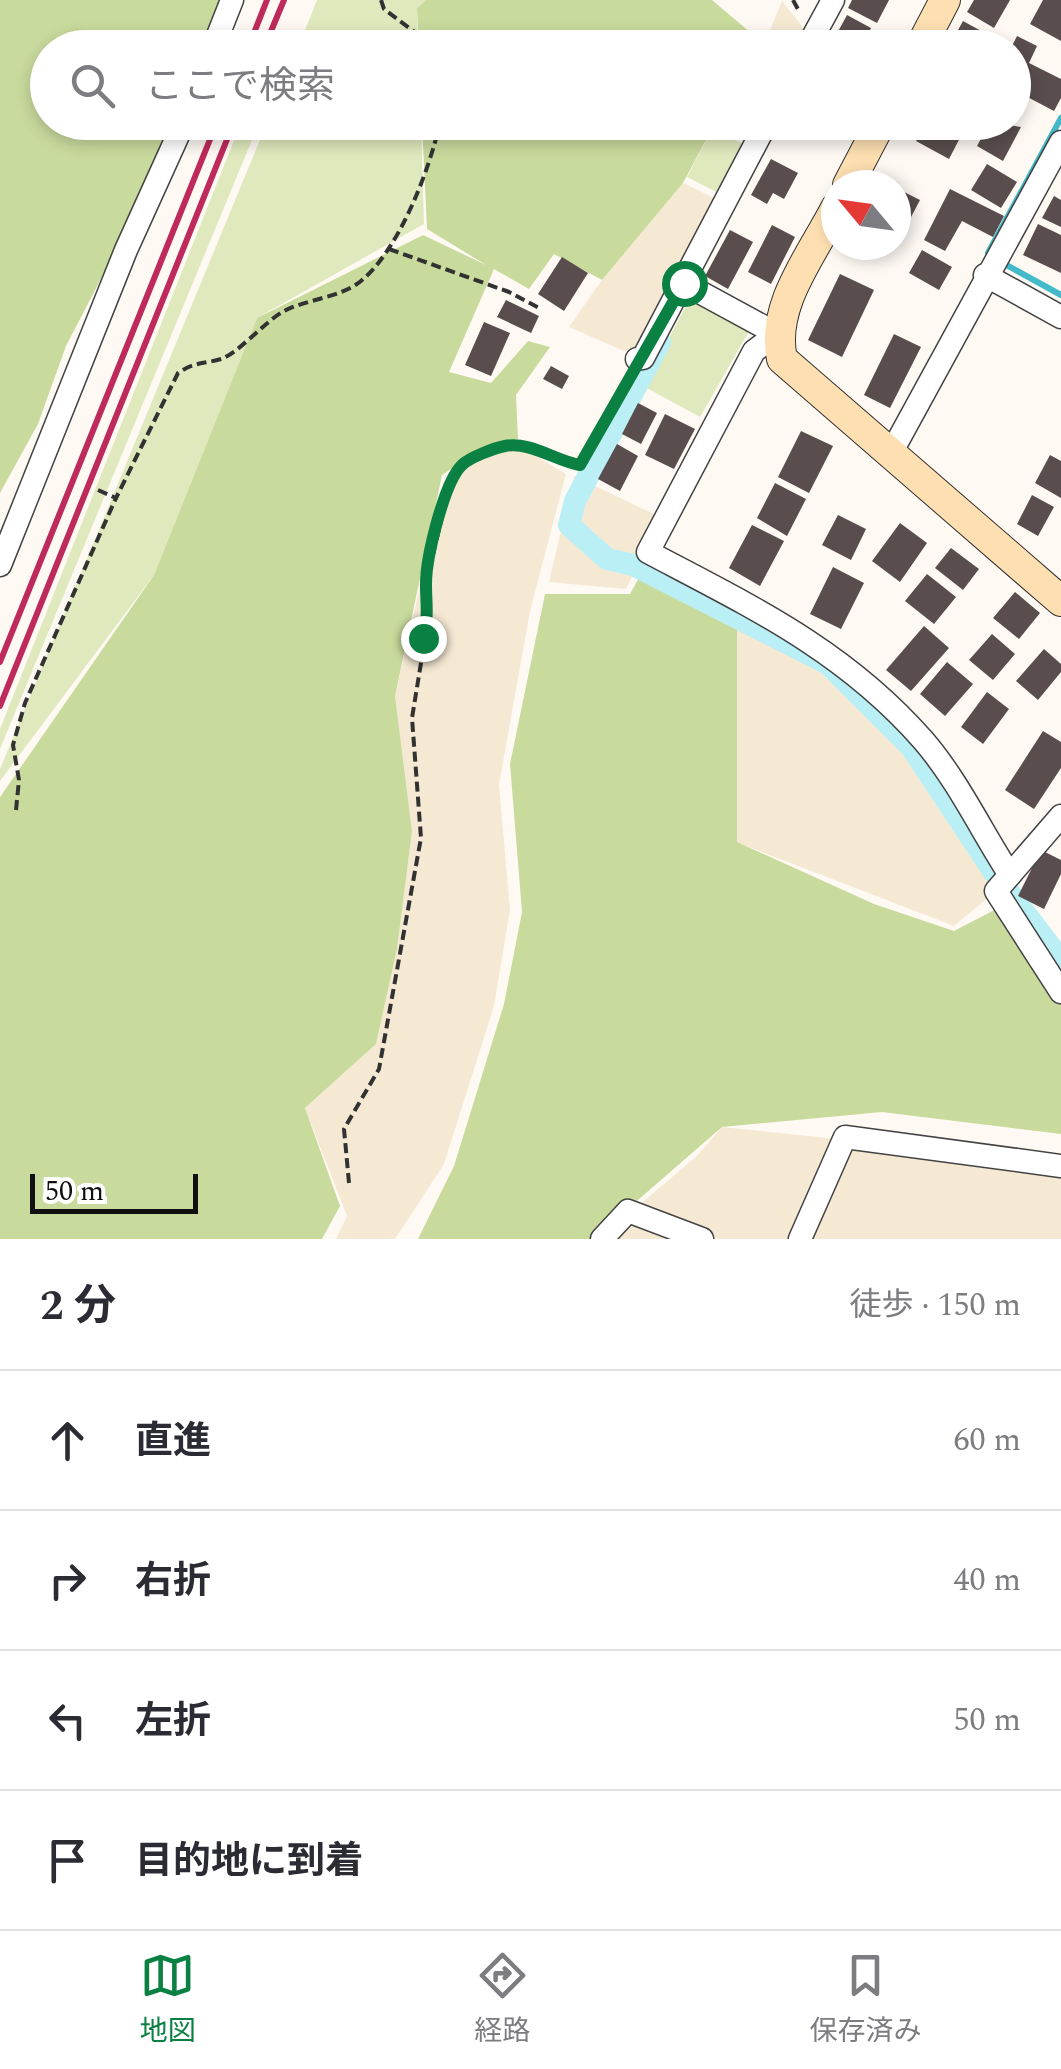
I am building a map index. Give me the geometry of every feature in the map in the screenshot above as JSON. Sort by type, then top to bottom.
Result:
[{"type":"street","points":[[220,30],[232,0]]},
{"type":"street","points":[[816,30],[832,0]]},
{"type":"street","points":[[929,30],[945,0]]},
{"type":"street","points":[[0,565],[126,250],[176,140]]},
{"type":"street","points":[[637,360],[643,358],[758,140]]},
{"type":"street","points":[[856,170],[872,140]]},
{"type":"street","points":[[890,455],[1061,142]]},
{"type":"street","points":[[821,237],[781,314],[777,334],[782,359],[1061,601]]},
{"type":"street","points":[[985,275],[1061,318]]},
{"type":"street","points":[[684,283],[777,334]]},
{"type":"street","points":[[777,334],[754,351],[648,552],[806,636],[862,677],[926,743],[1010,875]]},
{"type":"street","points":[[1059,822],[996,891],[1061,992]]},
{"type":"street","points":[[800,1239],[845,1136],[1061,1166]]},
{"type":"street","points":[[602,1239],[628,1211],[702,1239]]},
{"type":"path","points":[[381,0],[384,9],[412,30]]},
{"type":"path","points":[[16,810],[19,780],[13,746],[25,703],[116,498],[178,373],[194,362],[224,359],[259,327],[288,309],[360,282],[389,249],[417,190],[434,140]]},
{"type":"path","points":[[389,249],[508,292],[539,308]]},
{"type":"path","points":[[349,1183],[344,1129],[378,1069],[421,838],[412,718],[430,608],[426,584],[449,487],[463,464],[507,445],[536,449],[580,465],[637,360]]},
{"type":"path","points":[[98,490],[116,498]]},
{"type":"shaded area","points":[[782,1],[805,30],[770,30]]},
{"type":"shaded area","points":[[683,183],[727,204],[637,351],[624,351],[569,327],[602,280]]},
{"type":"shaded area","points":[[516,444],[566,474],[530,611],[499,785],[510,910],[494,1006],[444,1164],[395,1239],[336,1239],[347,1216],[305,1108],[376,1044],[397,949],[412,831],[395,696],[444,482],[475,459]]},
{"type":"shaded area","points":[[574,476],[660,517],[626,589],[549,582]]},
{"type":"shaded area","points":[[737,612],[822,648],[926,743],[1004,874],[996,891],[954,926],[736,842]]},
{"type":"shaded area","points":[[722,1127],[1061,1162],[1061,1239],[599,1239],[697,1156]]},
{"type":"green space","points":[[0,0],[231,0],[219,30],[30,30],[30,140],[173,140],[66,346],[38,424],[0,493]]},
{"type":"green space","points":[[317,0],[426,0],[417,8],[418,30],[305,30]]},
{"type":"green space","points":[[426,0],[712,0],[747,30],[418,30],[417,8]]},
{"type":"green space","points":[[234,140],[252,140],[0,749],[0,729]]},
{"type":"green space","points":[[260,140],[422,140],[424,224],[257,318],[154,575],[0,781],[0,769]]},
{"type":"green space","points":[[423,140],[706,140],[683,183],[602,280],[554,254],[529,289],[494,269],[449,372],[491,383],[528,341],[550,347],[516,395],[518,439],[478,451],[442,475],[395,696],[412,831],[397,949],[376,1044],[305,1108],[340,1206],[322,1239],[0,1239],[0,797],[154,575],[257,318],[423,235],[486,265],[427,229]]},
{"type":"green space","points":[[706,140],[735,140],[750,147],[728,198],[687,177]]},
{"type":"green space","points":[[692,295],[752,326],[700,417],[643,386]]},
{"type":"green space","points":[[646,565],[737,612],[737,842],[874,904],[954,931],[1004,905],[1061,980],[1061,1134],[882,1112],[722,1127],[593,1239],[418,1239],[454,1166],[504,1004],[522,912],[510,764],[545,594],[630,594]]},
{"type":"building","points":[[852,0],[889,0],[877,23],[848,8]]},
{"type":"building","points":[[974,0],[1010,0],[994,28],[967,12]]},
{"type":"building","points":[[1043,0],[1061,0],[1061,41],[1030,24]]},
{"type":"building","points":[[847,15],[871,28],[870,30],[839,30]]},
{"type":"building","points":[[963,21],[979,30],[958,30]]},
{"type":"building","points":[[1031,64],[1061,79],[1061,98],[1054,111],[1031,99]]},
{"type":"building","points":[[917,140],[959,140],[949,159]]},
{"type":"building","points":[[980,140],[1014,140],[1003,161],[977,146]]},
{"type":"building","points":[[771,159],[798,173],[784,199],[773,193],[767,204],[751,195]]},
{"type":"building","points":[[987,164],[1017,182],[1001,208],[971,190]]},
{"type":"building","points":[[950,189],[1004,216],[993,237],[962,221],[945,251],[924,240]]},
{"type":"building","points":[[911,196],[920,200],[911,217]]},
{"type":"building","points":[[1054,196],[1061,200],[1061,227],[1042,218]]},
{"type":"building","points":[[1038,224],[1061,235],[1061,273],[1023,255]]},
{"type":"building","points":[[772,225],[795,237],[771,284],[748,272]]},
{"type":"building","points":[[730,230],[753,242],[728,289],[705,276]]},
{"type":"building","points":[[922,250],[952,267],[939,290],[909,273]]},
{"type":"building","points":[[562,257],[588,273],[564,311],[538,294]]},
{"type":"building","points":[[840,274],[874,290],[842,357],[808,340]]},
{"type":"building","points":[[506,300],[539,316],[531,333],[497,317]]},
{"type":"building","points":[[484,322],[510,333],[491,376],[465,365]]},
{"type":"building","points":[[894,334],[921,347],[890,408],[864,395]]},
{"type":"building","points":[[551,366],[569,376],[562,389],[543,379]]},
{"type":"building","points":[[638,403],[657,413],[641,444],[622,434]]},
{"type":"building","points":[[665,414],[695,429],[674,469],[645,455]]},
{"type":"building","points":[[801,431],[833,446],[809,493],[778,477]]},
{"type":"building","points":[[617,444],[638,456],[620,491],[598,479]]},
{"type":"building","points":[[1050,455],[1061,461],[1061,498],[1035,483]]},
{"type":"building","points":[[775,483],[806,499],[787,536],[757,518]]},
{"type":"building","points":[[1032,495],[1054,507],[1038,536],[1017,524]]},
{"type":"building","points":[[838,515],[866,529],[851,560],[822,545]]},
{"type":"building","points":[[900,523],[927,543],[900,582],[872,561]]},
{"type":"building","points":[[752,525],[784,541],[760,586],[729,568]]},
{"type":"building","points":[[951,548],[979,569],[963,590],[935,568]]},
{"type":"building","points":[[833,567],[864,583],[841,629],[810,614]]},
{"type":"building","points":[[927,574],[956,597],[934,624],[905,601]]},
{"type":"building","points":[[1015,592],[1040,613],[1019,639],[993,618]]},
{"type":"building","points":[[924,626],[949,648],[911,691],[886,670]]},
{"type":"building","points":[[992,634],[1015,654],[993,680],[969,660]]},
{"type":"building","points":[[1044,649],[1061,664],[1061,672],[1038,700],[1016,681]]},
{"type":"building","points":[[947,662],[973,684],[945,716],[920,694]]},
{"type":"building","points":[[987,692],[1009,709],[983,744],[961,727]]},
{"type":"building","points":[[1043,731],[1061,742],[1061,768],[1034,809],[1005,790]]},
{"type":"building","points":[[1041,850],[1061,860],[1061,874],[1044,909],[1018,896]]},
{"type":"waterway","points":[[988,253],[1061,118]]},
{"type":"waterway","points":[[1001,262],[1061,295]]},
{"type":"waterway","points":[[660,342],[575,501],[569,525],[607,559],[633,565],[828,664],[911,747],[993,871],[1061,960]]},
{"type":"railway","points":[[255,30],[267,0]]},
{"type":"railway","points":[[272,30],[284,0]]},
{"type":"railway","points":[[0,662],[210,140]]},
{"type":"railway","points":[[0,706],[227,140]]},
{"type":"route","points":[[423,638],[430,608],[426,584],[437,528],[449,487],[463,464],[507,445],[536,449],[562,462],[580,465],[684,283]]}]
